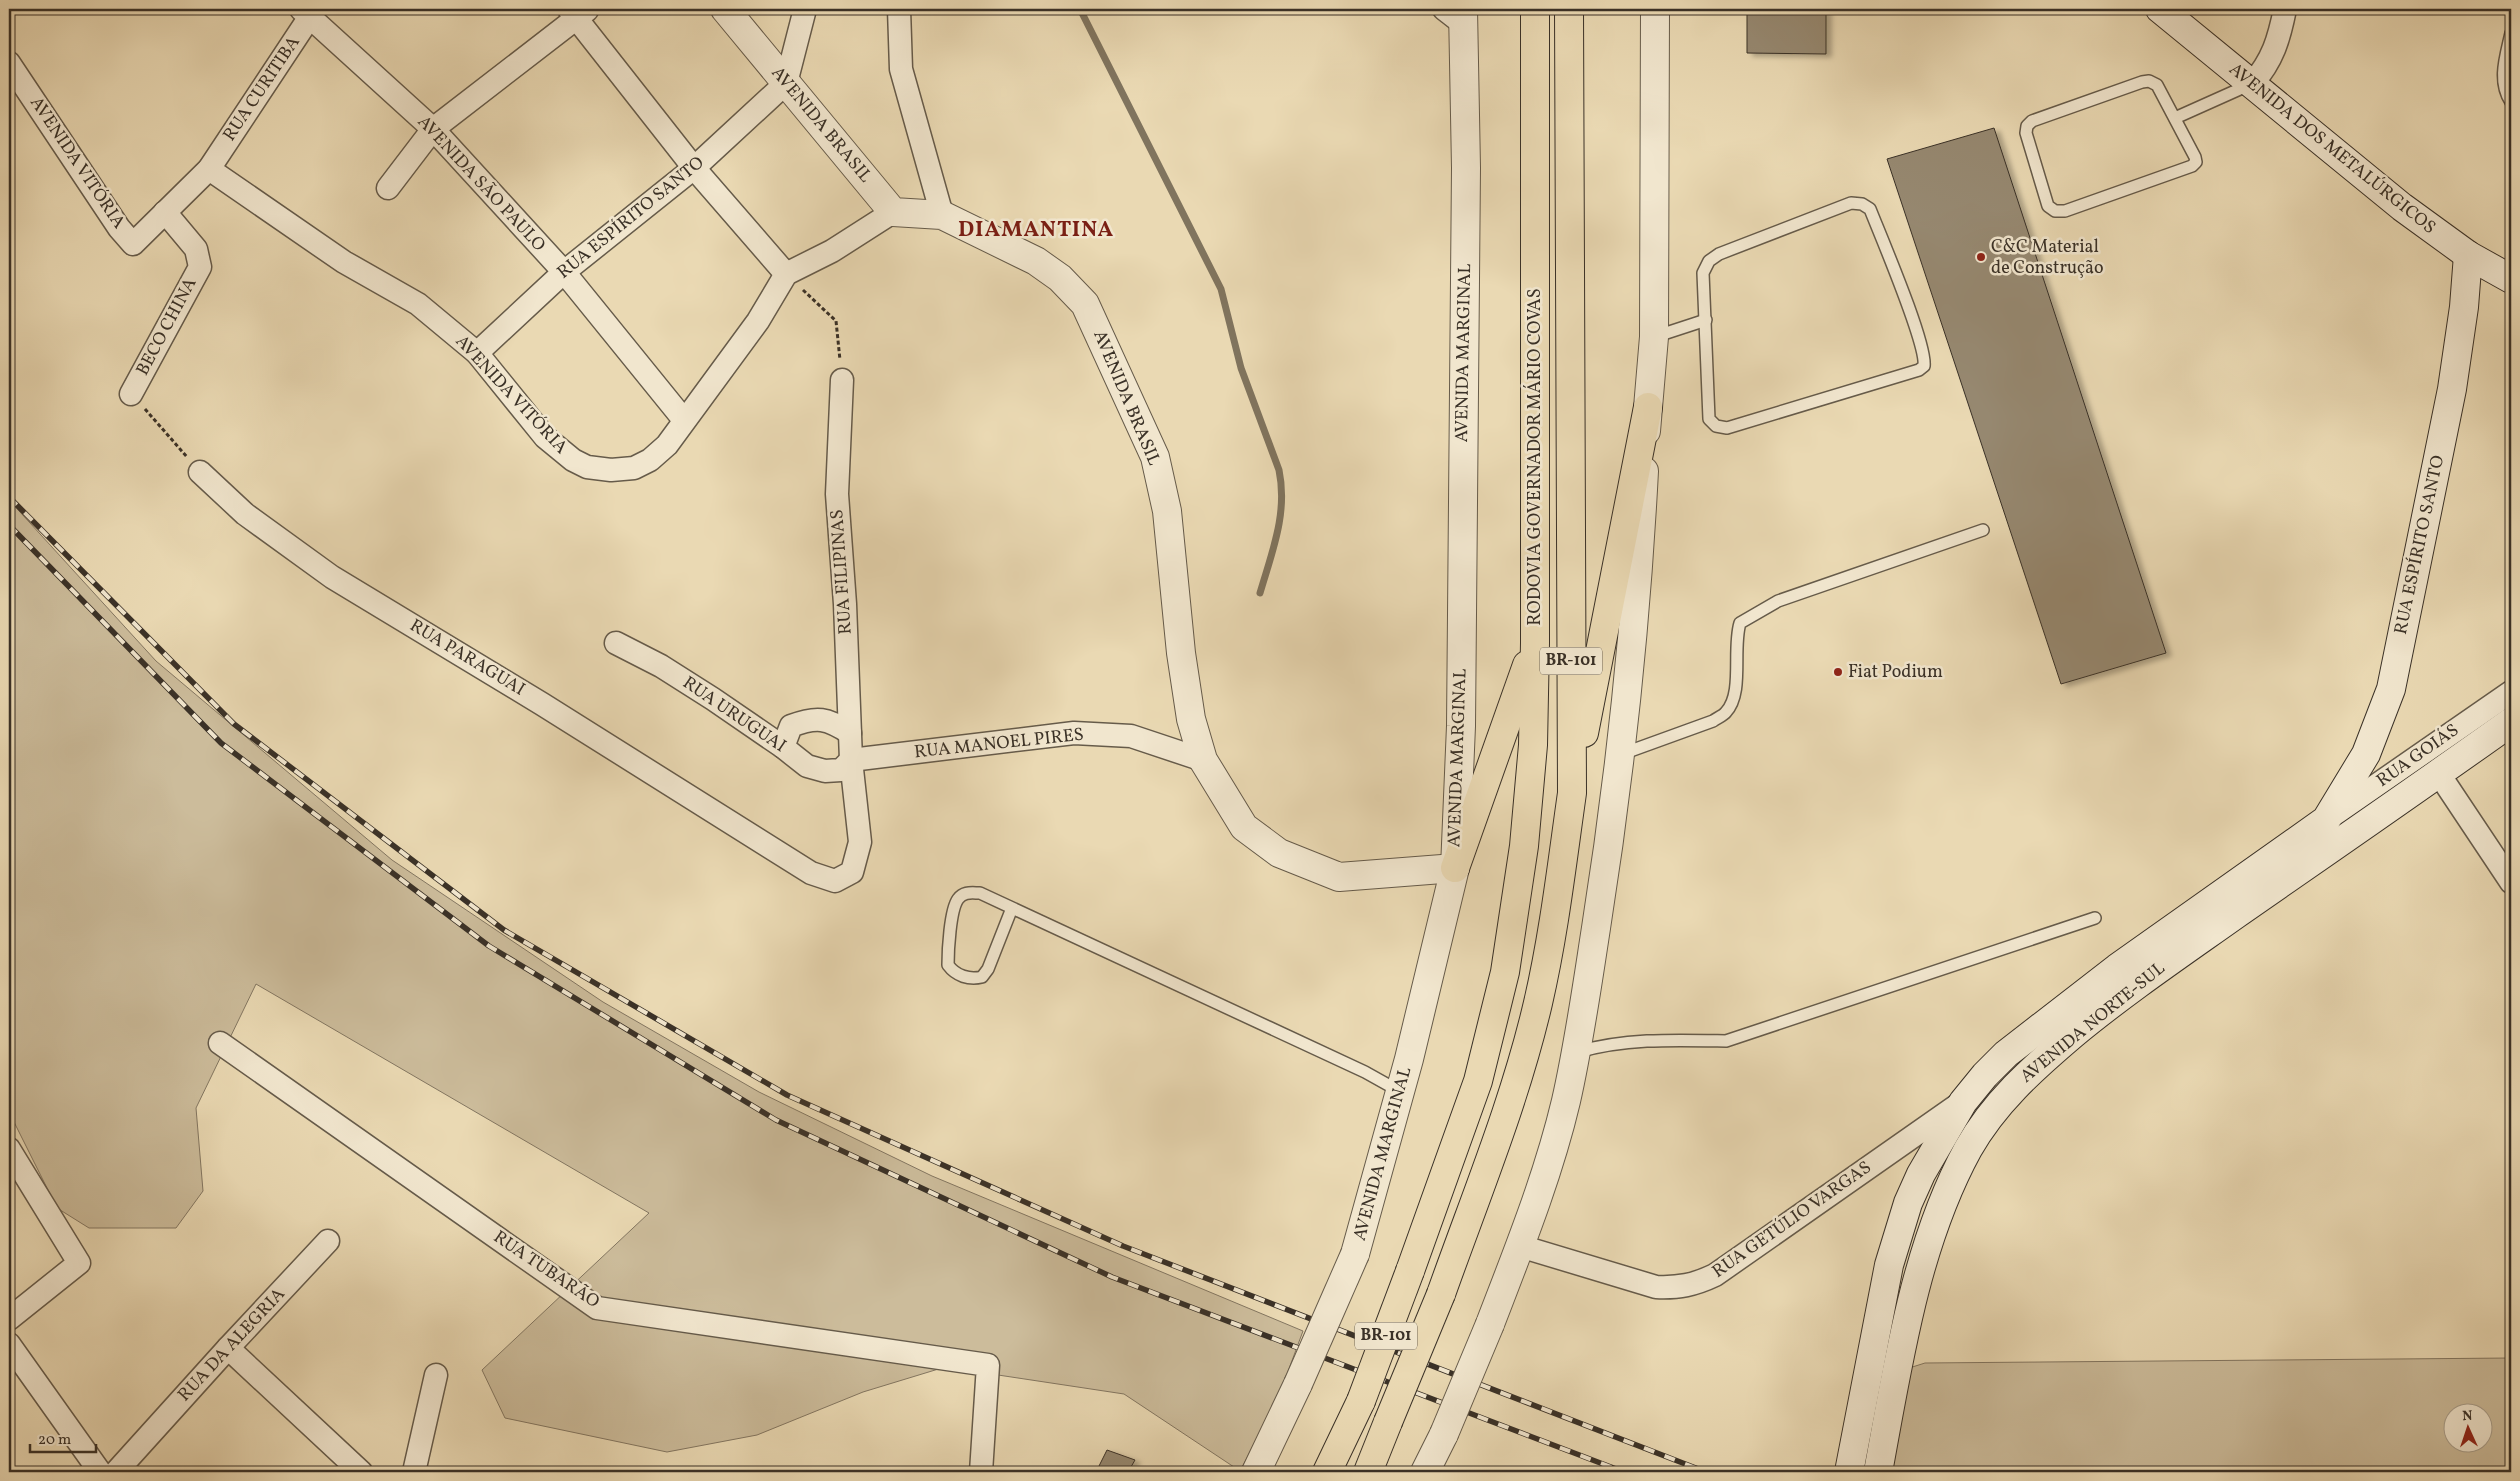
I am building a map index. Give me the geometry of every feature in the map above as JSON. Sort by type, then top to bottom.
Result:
[{"type":"main road","name":"RODOVIA GOVERNADOR MÁRIO COVAS","points":[[1327,1472],[1361,1401],[1410,1272],[1478,1081],[1505,972],[1524,846],[1533,745],[1535,643],[1535,9]]},
{"type":"main road","name":"RODOVIA GOVERNADOR MÁRIO COVAS","points":[[1368,1472],[1440,1294],[1513,1092],[1538,1002],[1556,905],[1572,793],[1569,9]]},
{"type":"main road","points":[[1572,793],[1648,408]]},
{"type":"main road","points":[[1455,868],[1535,643]]},
{"type":"street","name":"AVENIDA BRASIL","points":[[725,9],[893,212],[942,215],[1036,261],[1060,278],[1085,304],[1155,457],[1167,511],[1181,653],[1191,719],[1203,760],[1244,827],[1278,853],[1339,877],[1455,868]]},
{"type":"street","points":[[786,83],[805,9]]},
{"type":"street","points":[[899,9],[901,69],[942,215]]},
{"type":"street","points":[[1436,1458],[1490,1324],[1541,1186],[1563,1112],[1576,1052],[1620,754],[1637,596],[1654,337],[1655,9]]},
{"type":"street","name":"AVENIDA DOS METALÚRGICOS","points":[[2160,9],[2402,207],[2468,255],[2511,279]]},
{"type":"street","points":[[2252,84],[2271,60],[2279,42],[2285,9]]},
{"type":"street","name":"AVENIDA SÃO PAULO","points":[[308,12],[433,129],[564,272],[684,420]]},
{"type":"street","name":"RUA CURITIBA","points":[[209,169],[308,12]]},
{"type":"street","points":[[388,188],[433,129],[578,12],[694,168],[786,274],[832,251],[893,212]]},
{"type":"street","name":"AVENIDA MARGINAL","points":[[1256,1472],[1298,1384],[1355,1254],[1399,1091],[1455,868],[1461,726],[1466,188],[1456,13]]},
{"type":"street","name":"AVENIDA VITÓRIA","points":[[9,63],[119,228],[133,244],[209,169],[344,262],[418,304],[477,353],[545,437],[559,450],[587,467],[611,470],[634,468],[650,460],[667,445],[758,321],[786,274]]},
{"type":"street","name":"RUA ESPÍRITO SANTO","points":[[477,353],[564,272],[694,168],[786,83]]},
{"type":"street","name":"BECO CHINA","points":[[131,394],[200,267],[196,249],[165,212]]},
{"type":"street","name":"RUA ESPÍRITO SANTO","points":[[2326,820],[2366,754],[2391,689],[2452,389],[2464,307],[2468,255]]},
{"type":"street","name":"RUA FILIPINAS","points":[[836,881],[852,872],[860,842],[851,760],[845,604],[837,494],[842,380]]},
{"type":"street","name":"RUA PARAGUAI","points":[[200,472],[245,514],[332,577],[542,704],[811,873],[836,881]]},
{"type":"street","name":"RUA URUGUAI","points":[[616,643],[668,671],[783,747],[807,766],[825,771],[841,770],[851,760]]},
{"type":"street","name":"RUA GOIÁS","points":[[2326,820],[2511,692]]},
{"type":"street","points":[[783,747],[791,726],[806,720],[832,721],[850,733]]},
{"type":"street","name":"AVENIDA NORTE-SUL","points":[[1880,1460],[1916,1284],[1929,1238],[1944,1199],[1968,1149],[1999,1104],[2041,1061],[2131,988],[2511,722]]},
{"type":"street","name":"RUA MANOEL PIRES","points":[[851,760],[1074,733],[1131,736],[1203,760]]},
{"type":"street","points":[[2439,774],[2511,882]]},
{"type":"street","name":"AVENIDA NORTE-SUL","points":[[1850,1460],[1889,1265],[1899,1231],[1921,1174],[1963,1102],[2006,1054],[2031,1034],[2116,968],[2326,820]]},
{"type":"street","name":"RUA TUBARÃO","points":[[220,1043],[597,1308],[988,1365],[981,1472]]},
{"type":"street","name":"RUA GETÚLIO VARGAS","points":[[1520,1246],[1656,1287],[1677,1288],[1696,1284],[1715,1275],[1963,1102]]},
{"type":"street","points":[[9,1149],[79,1263],[9,1320]]},
{"type":"street","name":"RUA DA ALEGRIA","points":[[116,1472],[328,1241]]},
{"type":"street","points":[[9,1344],[100,1472]]},
{"type":"street","points":[[228,1348],[361,1472]]},
{"type":"street","points":[[414,1472],[436,1375]]},
{"type":"lane","points":[[2511,33],[2503,68],[2506,94],[2511,102]]},
{"type":"lane","points":[[2150,81],[2157,85],[2175,118],[2195,157],[2196,162],[2192,166],[2066,211],[2055,210],[2048,206],[2026,133],[2027,126],[2032,121],[2142,82],[2150,81]]},
{"type":"lane","points":[[2175,118],[2252,84]]},
{"type":"lane","points":[[1851,203],[1862,204],[1870,209],[1915,328],[1925,359],[1924,366],[1920,370],[1727,428],[1716,426],[1709,419],[1706,320],[1703,273],[1708,261],[1719,254],[1851,203]]},
{"type":"lane","points":[[1654,337],[1706,320]]},
{"type":"lane","points":[[1620,754],[1713,721],[1726,712],[1735,696],[1736,635],[1740,623],[1778,601],[1982,530]]},
{"type":"lane","points":[[1012,908],[988,969],[982,977],[973,979],[954,973],[948,965],[948,956],[954,908],[959,898],[968,892],[980,893],[1365,1072],[1399,1091]]},
{"type":"lane","points":[[1576,1052],[1602,1045],[1668,1040],[1726,1041],[2095,918]]},
{"type":"path","points":[[786,274],[836,321],[842,380]]},
{"type":"path","points":[[131,394],[200,472]]},
{"type":"shaded area","points":[[9,500],[156,661],[392,860],[603,1002],[759,1092],[932,1176],[1303,1331],[1277,1401],[1240,1471],[1124,1394],[945,1367],[863,1392],[757,1435],[667,1452],[505,1418],[482,1370],[649,1213],[256,984],[196,1108],[203,1191],[176,1228],[89,1228],[57,1208],[9,1112]]},
{"type":"shaded area","points":[[2511,1358],[2511,1472],[1888,1472],[1906,1369],[1925,1363]]},
{"type":"building","points":[[1747,9],[1826,9],[1826,54],[1747,53]]},
{"type":"building","points":[[1994,128],[2166,653],[2061,684],[1887,159]]},
{"type":"building","points":[[1107,1450],[1135,1460],[1128,1472],[1096,1472]]},
{"type":"waterway","points":[[1080,9],[1221,289],[1241,368],[1279,470],[1282,502],[1280,517],[1274,547],[1260,593]]},
{"type":"railway","points":[[9,497],[234,724],[504,930],[787,1095],[1123,1246],[1706,1472]]},
{"type":"railway","points":[[9,525],[221,743],[489,946],[776,1120],[1112,1277],[1624,1472]]},
{"type":"place","name":"C&C Material de Construção","points":[[1981,257]]},
{"type":"place","name":"Fiat Podium","points":[[1838,672]]},
{"type":"district","name":"DIAMANTINA","points":[[1036,230]]}]
